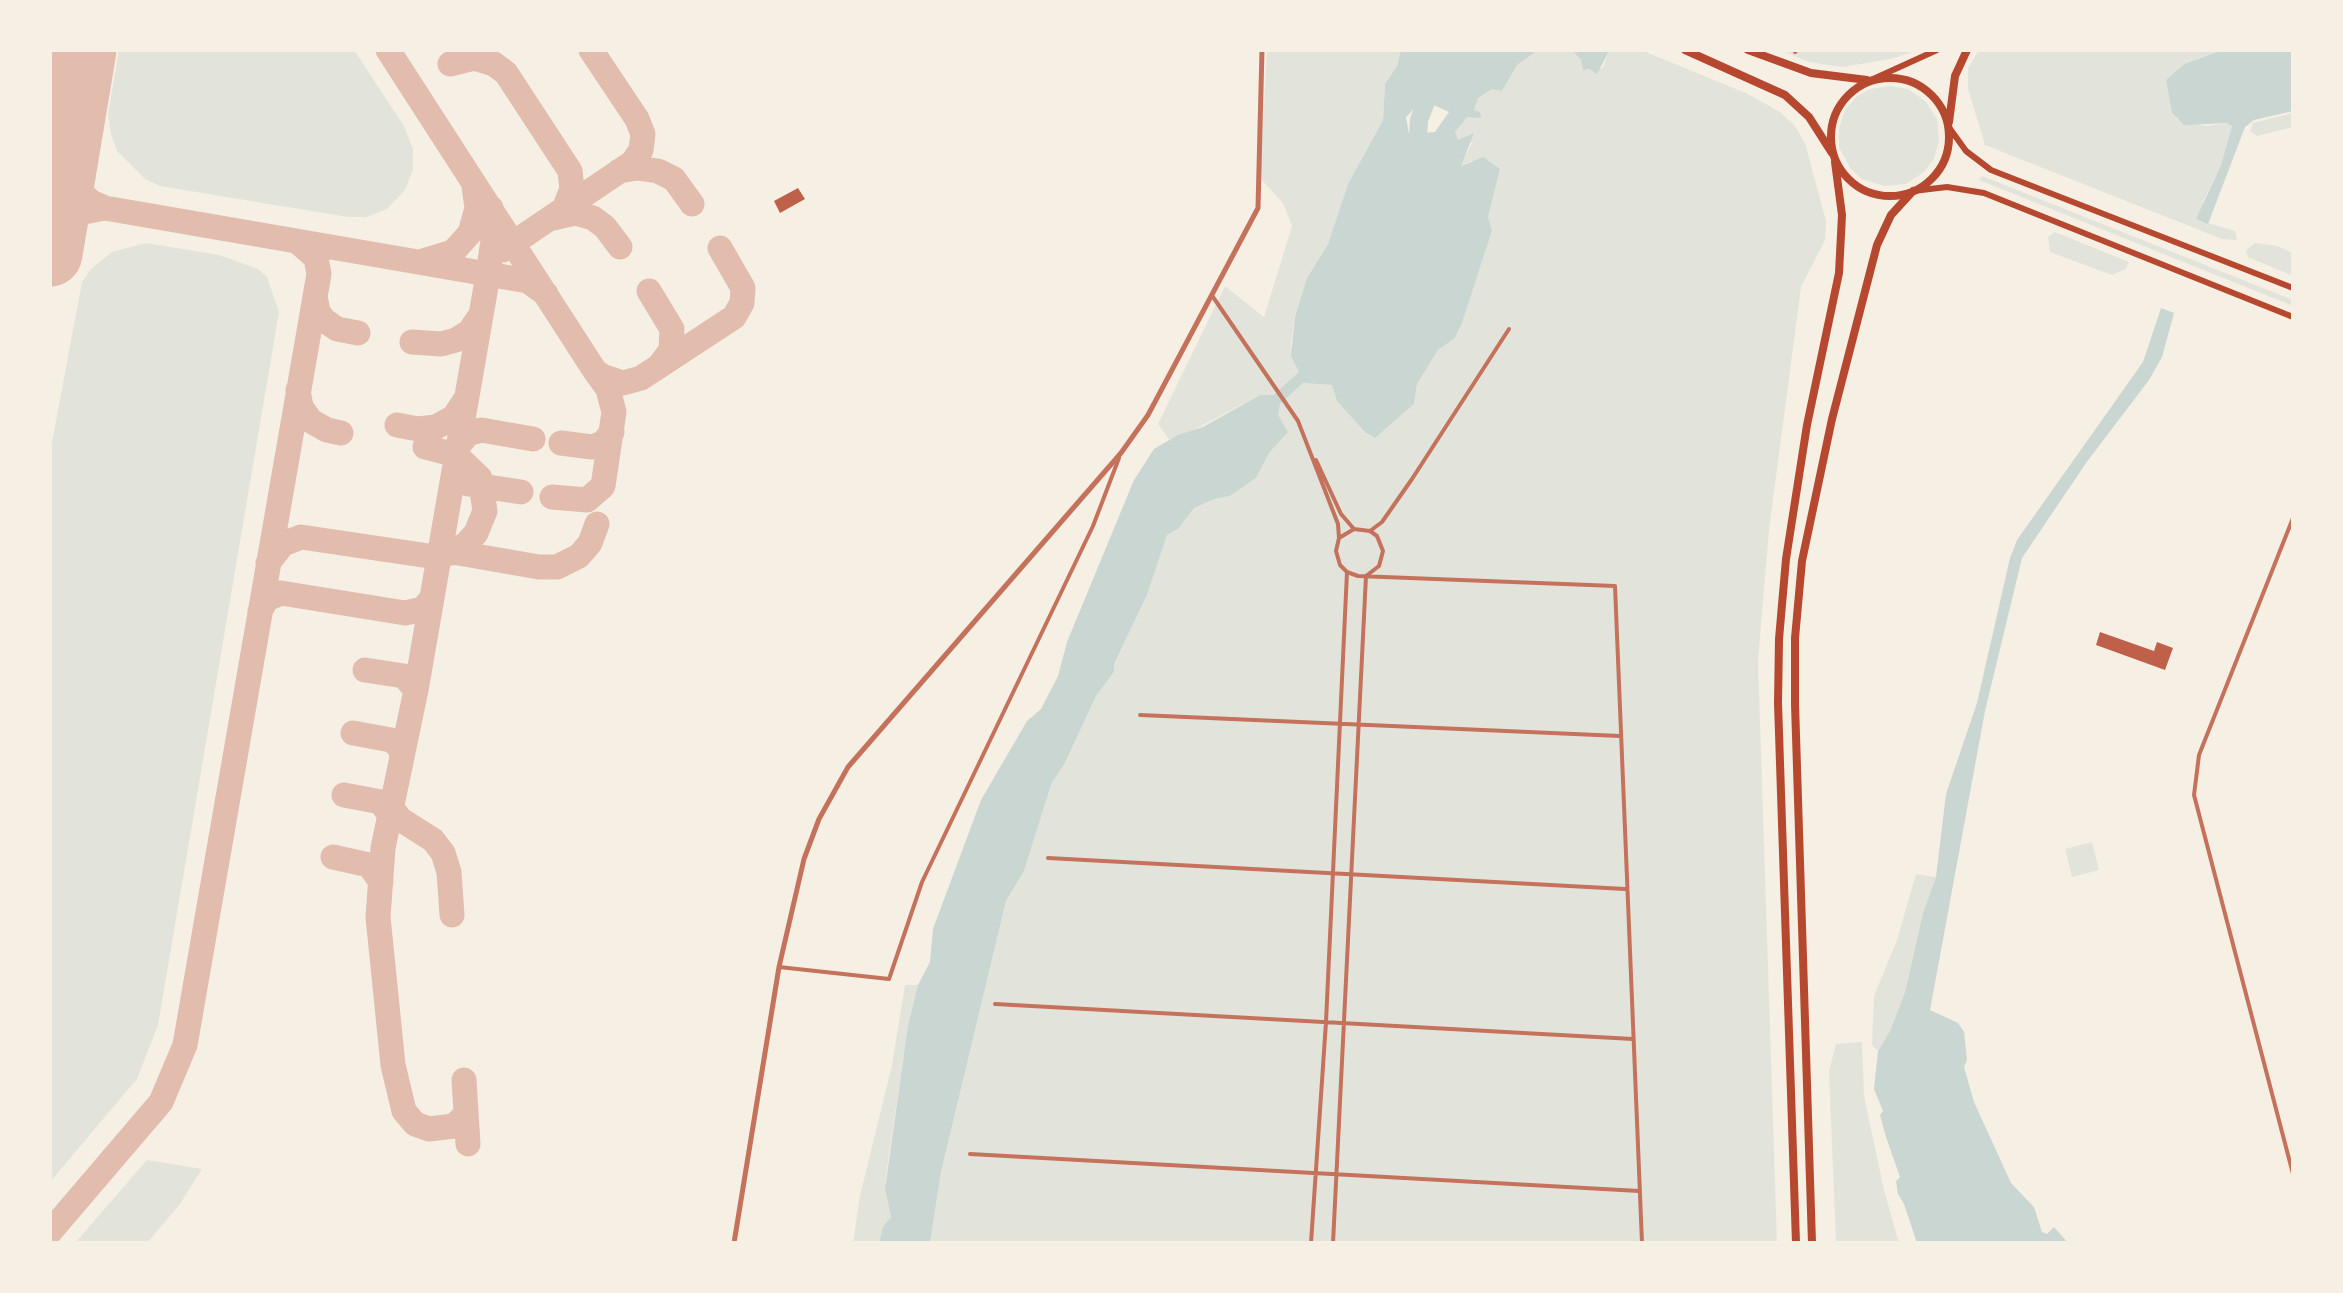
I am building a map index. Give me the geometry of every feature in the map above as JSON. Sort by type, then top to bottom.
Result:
[{"type":"highway","points":[[1685,50],[1795,101],[1852,184],[1889,196],[1913,191]]},
{"type":"highway","points":[[1748,50],[1811,73],[1871,80],[1898,78],[1921,86],[1938,102],[1948,126]]},
{"type":"highway","points":[[1812,1243],[1795,704],[1795,638],[1802,561],[1825,449],[1877,245],[1891,215],[1913,191],[1932,179],[1944,162],[1956,76],[1967,50]]},
{"type":"highway","points":[[1796,1243],[1778,722],[1779,639],[1786,559],[1807,425],[1839,273],[1842,227],[1830,134],[1838,108],[1852,91],[1871,80]]},
{"type":"main road","points":[[1871,80],[1937,50]]},
{"type":"main road","points":[[1948,126],[1966,152],[1991,170],[2293,288]]},
{"type":"main road","points":[[1913,191],[1947,187],[1984,194],[2293,317]]},
{"type":"street","points":[[734,1243],[779,967],[804,859],[819,819],[848,767],[1121,454],[1148,415],[1258,208],[1262,50]]},
{"type":"street","points":[[1212,296],[1289,405],[1341,514],[1354,529]]},
{"type":"street","points":[[1370,531],[1382,522],[1412,479],[1509,329]]},
{"type":"street","points":[[1298,421],[1338,524],[1337,558],[1347,572],[1326,1022],[1311,1243]]},
{"type":"street","points":[[779,967],[888,979],[922,882],[1093,526],[1121,454]]},
{"type":"street","points":[[2293,518],[2199,754],[2194,795],[2293,1174]]},
{"type":"street","points":[[1339,538],[1354,529],[1377,536],[1384,550],[1379,566],[1366,576]]},
{"type":"street","points":[[1347,572],[1366,576],[1615,586],[1642,1243]]},
{"type":"street","points":[[1333,1243],[1366,576]]},
{"type":"street","points":[[1140,715],[1620,736]]},
{"type":"street","points":[[1048,858],[1626,889]]},
{"type":"street","points":[[995,1004],[1632,1039]]},
{"type":"street","points":[[970,1154],[1639,1191]]},
{"type":"shaded area","points":[[119,50],[354,50],[404,126],[413,149],[413,169],[405,190],[387,209],[366,217],[348,217],[160,186],[145,179],[117,151],[111,134],[108,115]]},
{"type":"shaded area","points":[[1267,50],[1401,50],[1397,66],[1385,84],[1383,120],[1348,184],[1328,244],[1307,278],[1295,315],[1291,345],[1300,372],[1272,395],[1260,395],[1171,442],[1158,424],[1225,286],[1264,317],[1292,226],[1283,203],[1260,178]]},
{"type":"shaded area","points":[[1401,50],[1538,50],[1517,65],[1502,91],[1492,89],[1478,98],[1474,110],[1480,112],[1481,118],[1467,117],[1455,132],[1458,140],[1474,133],[1461,166],[1483,157],[1500,169],[1488,217],[1492,231],[1462,323],[1455,338],[1438,350],[1417,384],[1414,404],[1375,438],[1337,401],[1332,385],[1303,383],[1280,404],[1278,415],[1288,432],[1269,453],[1256,478],[1230,496],[1194,508],[1178,529],[1167,535],[1114,672],[1096,696],[1052,782],[1024,871],[1006,901],[941,1172],[930,1243],[879,1243],[883,1227],[891,1217],[885,1189],[908,1025],[918,985],[930,962],[933,929],[981,800],[1058,676],[1067,642],[1134,480],[1154,449],[1260,395],[1273,395],[1299,372],[1291,356],[1295,316],[1307,278],[1328,244],[1348,184],[1383,120],[1385,84],[1397,66]],"holes":[[[1423,100],[1449,112],[1435,132],[1409,134],[1406,117]]]},
{"type":"shaded area","points":[[1538,50],[1572,50],[1584,70],[1603,68],[1608,52],[1605,50],[1641,50],[1748,94],[1780,112],[1805,143],[1826,221],[1825,240],[1801,287],[1769,530],[1758,661],[1777,1243],[930,1243],[941,1172],[1006,901],[1024,871],[1052,782],[1096,696],[1114,672],[1167,535],[1178,529],[1194,508],[1230,496],[1256,478],[1269,453],[1287,432],[1277,415],[1280,404],[1303,383],[1332,385],[1338,401],[1365,432],[1384,430],[1414,404],[1417,384],[1438,350],[1455,338],[1462,323],[1492,231],[1488,217],[1500,169],[1471,161],[1460,166],[1472,143],[1458,141],[1454,132],[1467,117],[1480,117],[1474,110],[1478,98],[1492,89],[1502,91],[1517,65]]},
{"type":"shaded area","points":[[1572,50],[1609,51],[1597,74],[1583,70],[1581,60]]},
{"type":"shaded area","points":[[1780,50],[1919,50],[1843,67],[1809,62]]},
{"type":"shaded area","points":[[1979,50],[2223,50],[2184,64],[2166,80],[2172,113],[2178,120],[2232,126],[2221,165],[2203,202],[2208,223],[2235,231],[2237,240],[2222,239],[1985,145],[1968,89],[1968,68]]},
{"type":"shaded area","points":[[2223,50],[2293,50],[2293,111],[2254,120],[2245,127],[2208,224],[2196,219],[2221,165],[2232,126],[2184,125],[2172,113],[2166,80],[2184,64]]},
{"type":"shaded area","points":[[1870,89],[1908,89],[1925,101],[1937,119],[1939,140],[1934,159],[1924,172],[1906,184],[1885,186],[1862,179],[1850,168],[1839,147],[1839,129],[1845,110],[1856,97]]},
{"type":"shaded area","points":[[2293,113],[2293,127],[2257,136],[2250,131],[2253,123]]},
{"type":"shaded area","points":[[1982,176],[2293,300],[2293,306],[1979,180]]},
{"type":"shaded area","points":[[2055,232],[2129,262],[2126,269],[2112,275],[2050,252],[2048,237]]},
{"type":"shaded area","points":[[146,243],[219,255],[258,269],[267,277],[279,312],[158,1025],[137,1079],[50,1182],[50,453],[82,282],[112,252]]},
{"type":"shaded area","points":[[2255,243],[2293,253],[2293,276],[2248,257],[2246,250]]},
{"type":"shaded area","points":[[2161,308],[2174,313],[2162,357],[2022,558],[1985,711],[1930,1010],[1958,1023],[1964,1032],[1964,1067],[1974,1102],[2011,1183],[2034,1207],[2042,1232],[2047,1234],[2054,1227],[2068,1243],[1917,1243],[1898,1194],[1896,1181],[1900,1177],[1874,1089],[1878,1051],[1905,992],[1923,913],[1936,877],[1946,794],[1977,703],[2010,558],[2017,540],[2143,362]]},
{"type":"shaded area","points":[[2092,842],[2099,870],[2072,877],[2065,849]]},
{"type":"shaded area","points":[[1916,874],[1936,877],[1923,913],[1905,992],[1878,1051],[1872,1045],[1874,996],[1897,940]]},
{"type":"shaded area","points":[[905,985],[918,985],[908,1025],[886,1176],[891,1217],[883,1227],[879,1243],[853,1243],[860,1196],[892,1065]]},
{"type":"shaded area","points":[[1862,1042],[1864,1096],[1899,1243],[1836,1243],[1829,1071],[1836,1044]]},
{"type":"shaded area","points":[[147,1160],[202,1169],[180,1204],[147,1243],[75,1243]]},
{"type":"building","points":[[798,188],[805,199],[780,213],[774,201]]},
{"type":"building","points":[[2100,632],[2154,651],[2157,642],[2173,648],[2165,670],[2096,645]]},
{"type":"waterway","points":[[1417,157],[1419,120],[1442,62],[1442,50]]},
{"type":"taxiway","points":[[388,50],[595,371],[602,376],[623,383],[641,378],[734,317],[742,303],[743,288],[720,248]]},
{"type":"taxiway","points":[[503,250],[633,162],[641,150],[643,134],[637,119],[591,50]]},
{"type":"taxiway","points":[[450,64],[474,58],[494,64],[506,73],[570,171],[572,189],[564,209]]},
{"type":"taxiway","points":[[69,142],[69,173],[77,189],[105,208],[528,281],[546,294]]},
{"type":"taxiway","points":[[619,171],[658,171],[674,179],[692,204]]},
{"type":"taxiway","points":[[423,261],[453,252],[470,233],[477,208],[474,186]]},
{"type":"taxiway","points":[[51,248],[70,219],[105,208]]},
{"type":"taxiway","points":[[466,1114],[454,1126],[429,1129],[415,1124],[404,1111],[393,1065],[378,917],[383,848],[416,690],[488,275],[495,226],[491,208]]},
{"type":"taxiway","points":[[553,218],[575,213],[593,218],[620,247]]},
{"type":"taxiway","points":[[50,1232],[161,1102],[185,1045],[319,274],[316,258],[299,243]]},
{"type":"taxiway","points":[[649,291],[672,329],[671,350],[660,365]]},
{"type":"taxiway","points":[[315,296],[324,320],[337,329],[358,333]]},
{"type":"taxiway","points":[[412,342],[441,344],[456,340],[469,332],[480,316]]},
{"type":"taxiway","points":[[552,497],[587,500],[603,486],[614,412],[608,389],[595,371]]},
{"type":"taxiway","points":[[298,390],[301,407],[311,421],[341,433]]},
{"type":"taxiway","points":[[397,425],[436,427],[454,417],[465,400]]},
{"type":"taxiway","points":[[458,446],[468,434],[481,430],[533,439]]},
{"type":"taxiway","points":[[561,443],[592,447],[603,443],[612,432]]},
{"type":"taxiway","points":[[268,563],[283,544],[301,537],[429,556],[451,553],[466,544],[476,533],[485,511],[480,478],[456,455],[425,447]]},
{"type":"taxiway","points":[[468,484],[521,492]]},
{"type":"taxiway","points":[[447,551],[557,567],[579,556],[590,543],[597,524]]},
{"type":"taxiway","points":[[260,611],[267,599],[281,593],[405,613],[423,609],[431,599]]},
{"type":"taxiway","points":[[365,670],[404,676],[416,690]]},
{"type":"taxiway","points":[[353,733],[391,740],[402,755]]},
{"type":"taxiway","points":[[344,795],[381,802],[390,816]]},
{"type":"taxiway","points":[[392,808],[400,819],[433,840],[443,853],[449,872],[452,915]]},
{"type":"taxiway","points":[[333,857],[369,865],[381,882]]},
{"type":"taxiway","points":[[464,1080],[468,1144]]},
{"type":"runway","points":[[50,254],[84,50]]}]
